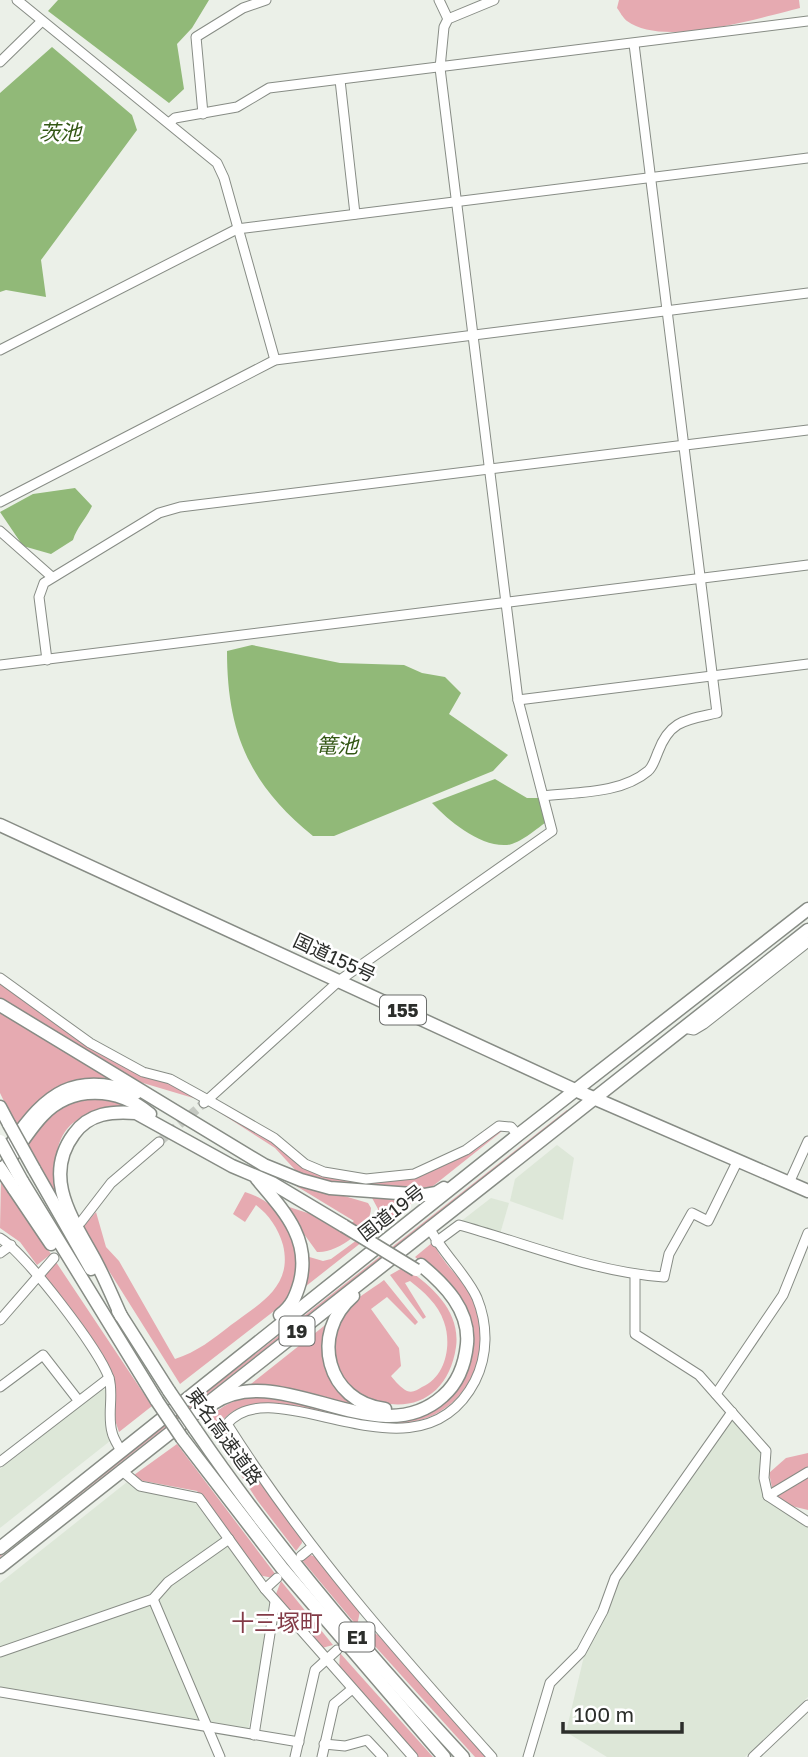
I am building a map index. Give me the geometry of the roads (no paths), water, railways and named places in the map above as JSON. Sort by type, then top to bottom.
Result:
[{"type":"highway","name":"国道155号","points":[[0,825],[575,1090],[808,1191]]},
{"type":"highway","name":"国道19号","points":[[0,1548],[514,1138],[808,909]]},
{"type":"highway","name":"国道19号","points":[[0,1567],[150,1446],[808,930]]},
{"type":"highway","points":[[0,1005],[264,1165],[330,1188],[425,1195],[436,1193],[501,1143],[514,1138]]},
{"type":"highway","points":[[0,1161],[37,1109],[68,1089],[86,1084],[106,1084],[157,1100]]},
{"type":"highway","points":[[0,1174],[41,1116],[78,1094],[106,1092],[124,1099],[141,1106],[169,1130]]},
{"type":"highway","name":"東名高速道路","points":[[0,1107],[121,1316],[220,1465],[348,1627],[463,1757]]},
{"type":"highway","points":[[121,1316],[65,1205],[59,1180],[60,1160],[78,1128],[97,1115],[120,1111],[136,1113],[347,1224]]},
{"type":"highway","name":"東名高速道路","points":[[0,1141],[18,1185],[182,1438],[282,1568],[444,1757]]},
{"type":"highway","points":[[150,1446],[162,1443],[218,1401],[231,1395],[256,1393],[292,1396],[384,1416],[414,1413],[438,1400],[462,1370],[467,1339],[459,1306],[436,1278],[281,1182],[264,1165]]},
{"type":"highway","points":[[0,1168],[18,1185]]},
{"type":"highway","points":[[184,1399],[191,1387],[289,1308],[295,1297],[303,1259],[299,1238],[293,1224],[257,1179]]},
{"type":"highway","points":[[418,1267],[444,1295],[459,1326],[457,1365],[443,1388],[426,1401],[400,1409],[374,1408],[347,1394],[335,1381],[327,1354],[330,1331],[346,1302],[421,1242],[426,1229]]},
{"type":"street","points":[[17,0],[217,163],[224,178],[275,360]]},
{"type":"street","points":[[203,114],[196,37],[243,8],[266,0]]},
{"type":"street","points":[[439,0],[448,19]]},
{"type":"street","points":[[206,1101],[340,980],[552,831],[518,700],[440,68],[444,27],[448,19],[494,0]]},
{"type":"street","points":[[0,62],[41,21]]},
{"type":"street","points":[[169,123],[175,118],[237,107],[269,88],[808,21]]},
{"type":"street","points":[[543,796],[613,788],[651,770],[664,736],[670,728],[683,721],[717,713],[634,44]]},
{"type":"street","points":[[340,80],[355,214]]},
{"type":"street","points":[[0,350],[237,229],[808,158]]},
{"type":"street","points":[[0,502],[275,360],[808,293]]},
{"type":"street","points":[[47,660],[39,592],[52,577],[159,513],[180,507],[808,430]]},
{"type":"street","points":[[0,531],[52,577]]},
{"type":"street","points":[[0,665],[808,565]]},
{"type":"street","points":[[518,700],[808,664]]},
{"type":"street","points":[[684,1028],[694,1030],[704,1024],[808,942]]},
{"type":"street","points":[[0,978],[90,1043],[143,1072],[170,1079],[274,1138],[312,1168],[366,1179],[414,1174],[467,1150],[499,1126],[511,1127],[514,1138]]},
{"type":"street","points":[[789,1183],[808,1141]]},
{"type":"street","points":[[81,1222],[111,1183],[159,1142]]},
{"type":"street","points":[[436,1242],[459,1225],[586,1265],[635,1275],[664,1277],[669,1254],[692,1213],[708,1221],[737,1162]]},
{"type":"street","points":[[426,1229],[470,1285],[478,1300],[485,1335],[478,1375],[453,1409],[433,1421],[406,1429],[388,1429],[298,1412],[248,1408],[236,1412],[227,1424],[273,1495],[312,1547],[371,1621],[492,1757]]},
{"type":"street","points":[[716,1394],[783,1295],[808,1233]]},
{"type":"street","points":[[0,1238],[11,1245],[39,1276],[78,1327],[109,1378],[112,1433],[121,1451]]},
{"type":"street","points":[[0,1253],[11,1245]]},
{"type":"street","points":[[0,1320],[54,1258]]},
{"type":"street","points":[[635,1275],[635,1334],[699,1375],[766,1451],[764,1478],[768,1496],[808,1522]]},
{"type":"street","points":[[0,1387],[43,1355],[78,1400]]},
{"type":"street","points":[[0,1462],[109,1378]]},
{"type":"street","points":[[528,1757],[550,1684],[581,1651],[603,1611],[615,1578],[732,1412]]},
{"type":"street","points":[[121,1470],[140,1486],[199,1498],[275,1602],[413,1757]]},
{"type":"street","points":[[768,1496],[808,1472]]},
{"type":"street","points":[[0,1652],[153,1599],[168,1582],[229,1539]]},
{"type":"street","points":[[301,1556],[312,1547]]},
{"type":"street","points":[[265,1589],[277,1578]]},
{"type":"street","points":[[153,1599],[220,1757]]},
{"type":"street","points":[[254,1735],[275,1602]]},
{"type":"street","points":[[361,1629],[371,1621]]},
{"type":"street","points":[[295,1757],[315,1670],[337,1650]]},
{"type":"street","points":[[322,1757],[334,1704],[351,1690]]},
{"type":"street","points":[[0,1692],[299,1742]]},
{"type":"street","points":[[753,1757],[808,1705]]},
{"type":"street","points":[[324,1744],[345,1746],[367,1740],[383,1757]]},
{"type":"water","points":[[58,0],[209,0],[192,28],[177,44],[184,89],[169,103],[48,11]]},
{"type":"water","name":"茨池","points":[[52,47],[132,115],[137,130],[41,260],[46,297],[6,290],[0,292],[0,93]]},
{"type":"water","points":[[75,488],[92,506],[73,540],[51,554],[23,546],[0,512],[33,494]]},
{"type":"water","name":"篭池","points":[[252,645],[340,663],[404,665],[422,673],[445,677],[461,693],[449,714],[508,755],[493,771],[334,836],[313,836],[273,797],[246,754],[237,731],[231,707],[227,651]]},
{"type":"water","points":[[495,779],[527,798],[541,798],[545,823],[512,844],[497,845],[476,837],[456,825],[432,803]]},
{"type":"tunnel","points":[[159,1142],[204,1103]]},
{"type":"district","name":"十三塚町","points":[[277,1622]]}]
